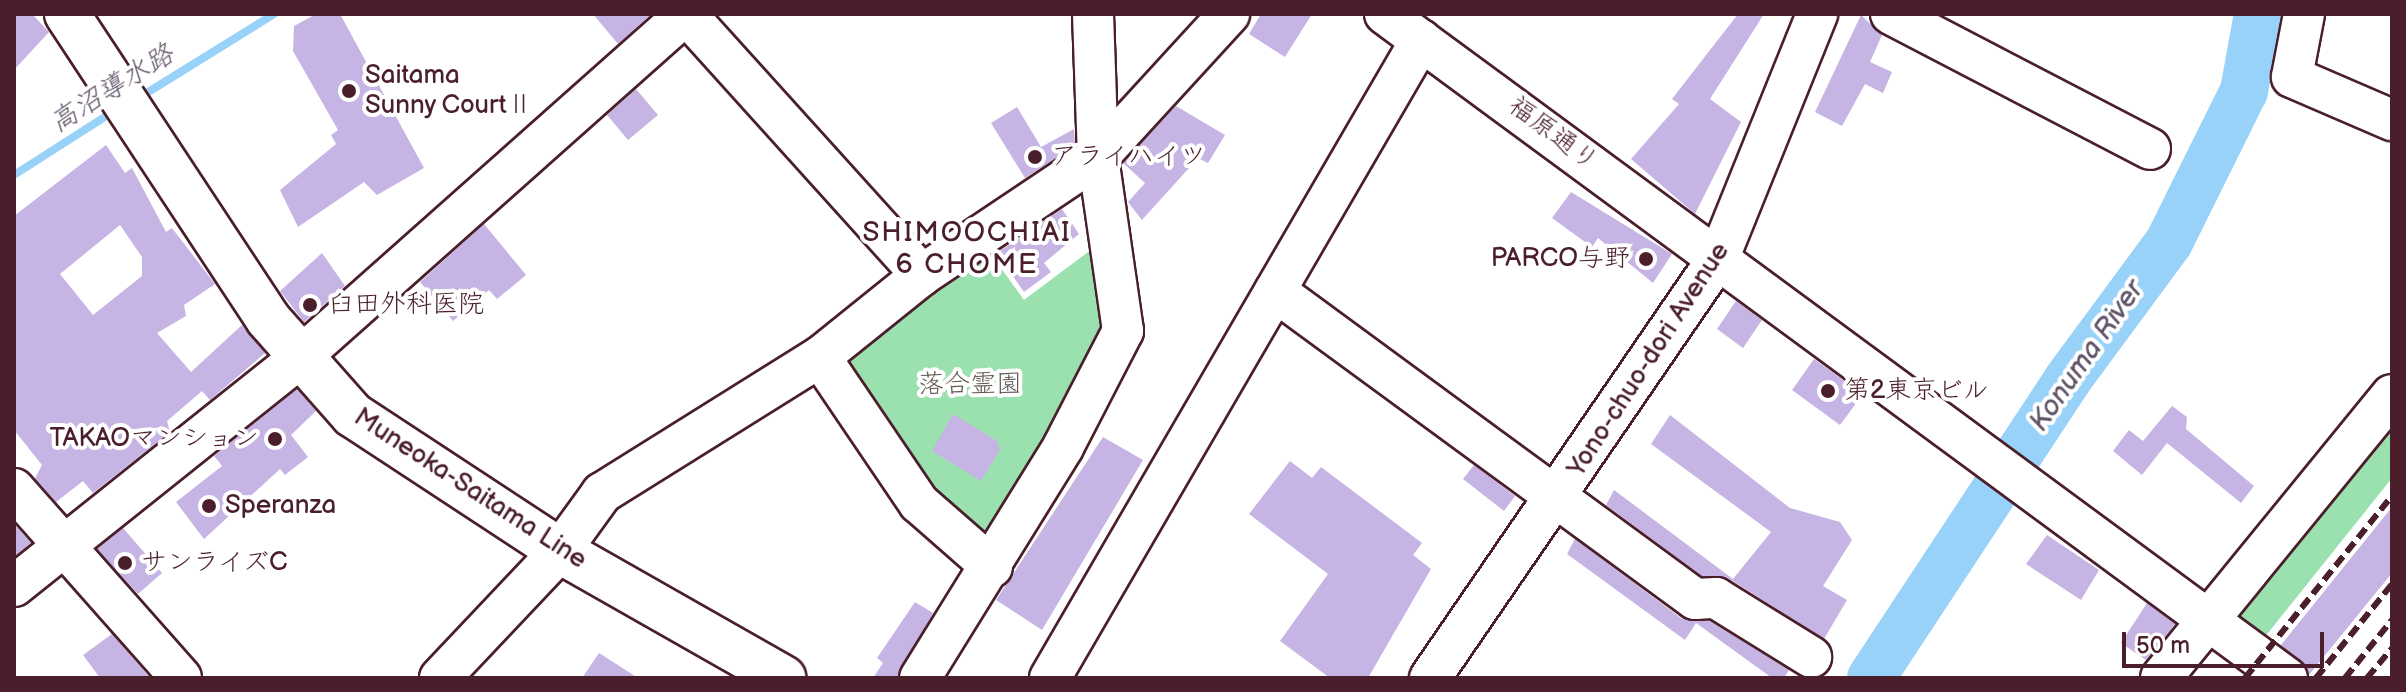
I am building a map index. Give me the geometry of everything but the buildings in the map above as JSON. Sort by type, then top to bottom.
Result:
[{"type":"main road","name":"Muneoka-Saitama Line","points":[[67,14],[298,359],[353,415],[560,551],[784,678]]},
{"type":"street","points":[[14,586],[298,359],[686,14],[922,275]]},
{"type":"street","points":[[920,678],[992,567],[1123,331],[1098,157],[1093,14]]},
{"type":"street","points":[[440,678],[560,551],[602,493],[820,357],[922,275],[1098,157],[1229,14]]},
{"type":"street","name":"福原通り","points":[[1385,14],[1976,444],[2287,678]]},
{"type":"street","name":"Yono-chuo-dori Avenue","points":[[1430,678],[1558,500],[1719,257],[1817,14]]},
{"type":"street","points":[[1891,14],[2150,149]]},
{"type":"street","points":[[2304,14],[2292,77],[2392,120]]},
{"type":"street","points":[[1050,678],[1421,40]]},
{"type":"street","points":[[1275,291],[1695,599],[1716,598],[1811,657]]},
{"type":"street","points":[[820,357],[919,503],[992,567]]},
{"type":"street","points":[[2161,678],[2392,395]]},
{"type":"street","points":[[14,489],[181,678]]},
{"type":"green space","name":"落合霊園","points":[[986,247],[1024,300],[1092,249],[1109,330],[990,543],[924,497],[833,358]]},
{"type":"green space","points":[[2392,411],[2392,478],[2260,643],[2232,621]]},
{"type":"waterway","name":"高沼導水路","points":[[137,99],[274,14]]},
{"type":"waterway","name":"Konuma River","points":[[1871,678],[2068,379],[2169,242],[2244,91],[2258,14]]},
{"type":"waterway","name":"高沼導水路","points":[[14,175],[114,111]]},
{"type":"railway","points":[[2245,678],[2392,496]]},
{"type":"railway","points":[[2316,678],[2392,584]]},
{"type":"railway","points":[[2345,678],[2392,620]]},
{"type":"railway","points":[[2367,678],[2392,648]]},
{"type":"place","name":"Saitama Sunny CourtⅡ","points":[[349,91]]},
{"type":"place","name":"アライハイツ","points":[[1035,157]]},
{"type":"place","name":"PARCO与野","points":[[1646,259]]},
{"type":"place","name":"臼田外科医院","points":[[310,305]]},
{"type":"place","name":"第2東京ビル","points":[[1828,391]]},
{"type":"place","name":"TAKAOマンション","points":[[275,439]]},
{"type":"place","name":"Speranza","points":[[209,506]]},
{"type":"place","name":"サンライズC","points":[[125,563]]},
{"type":"district","name":"SHIMOOCHIAI 6 CHOME","points":[[967,249]]}]
